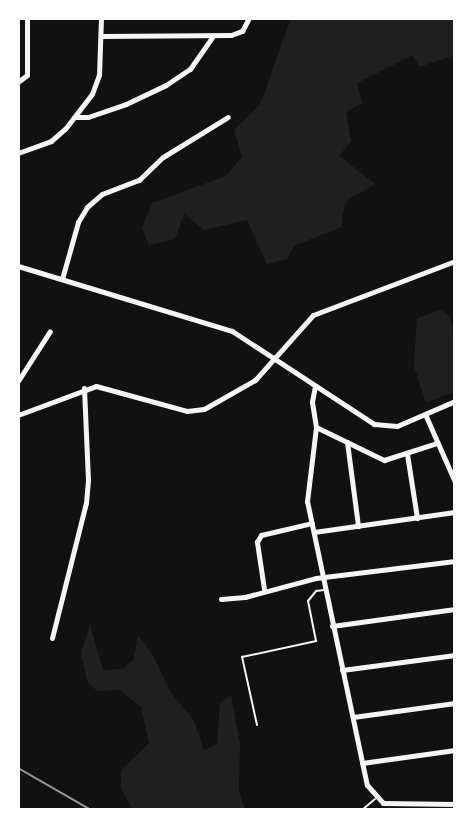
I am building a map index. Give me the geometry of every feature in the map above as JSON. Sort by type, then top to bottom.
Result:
[{"type":"street","points":[[18,82],[27,75],[27,18]]},
{"type":"street","points":[[18,153],[51,141],[75,117],[92,94],[99,75],[101,18]]},
{"type":"street","points":[[102,36],[213,36],[242,31],[249,18]]},
{"type":"street","points":[[75,117],[88,117],[126,104],[166,85],[190,69],[213,36]]},
{"type":"street","points":[[62,279],[78,222],[87,207],[102,194],[139,180],[163,157],[228,117]]},
{"type":"street","points":[[18,415],[84,388],[110,387],[166,407],[187,411],[204,409],[255,380],[302,324],[321,311],[455,261]]},
{"type":"street","points":[[18,266],[207,320],[232,331],[275,358],[363,418],[385,427],[455,401]]},
{"type":"street","points":[[18,381],[50,332]]},
{"type":"street","points":[[315,386],[312,402],[316,427],[306,486],[324,590],[367,785],[375,799],[390,804],[417,801],[455,804]]},
{"type":"street","points":[[52,638],[87,492],[84,388]]},
{"type":"street","points":[[425,414],[455,482]]},
{"type":"street","points":[[316,427],[384,460],[437,443]]},
{"type":"street","points":[[347,442],[358,526]]},
{"type":"street","points":[[407,454],[417,518]]},
{"type":"street","points":[[314,532],[455,512]]},
{"type":"street","points":[[264,589],[257,542],[261,535],[312,523]]},
{"type":"street","points":[[221,599],[245,597],[264,589],[322,579],[455,561]]},
{"type":"street","points":[[332,626],[455,609]]},
{"type":"street","points":[[342,670],[455,655]]},
{"type":"street","points":[[353,717],[455,704]]},
{"type":"street","points":[[362,763],[455,750]]},
{"type":"lane","points":[[256,725],[242,657],[316,641],[308,601],[316,591],[324,590]]},
{"type":"lane","points":[[362,810],[375,799]]},
{"type":"shaded area","points":[[291,18],[455,18],[455,55],[419,67],[413,55],[357,83],[362,103],[346,112],[351,141],[339,156],[375,184],[345,202],[341,227],[294,246],[287,259],[267,264],[247,220],[204,230],[184,214],[175,239],[149,245],[142,228],[152,203],[226,176],[242,157],[234,130],[260,105]]},
{"type":"shaded area","points":[[441,310],[450,316],[455,341],[455,391],[426,403],[414,366],[417,318]]},
{"type":"shaded area","points":[[90,625],[103,670],[123,669],[134,659],[138,635],[154,657],[169,690],[194,721],[204,750],[217,744],[220,702],[231,696],[240,744],[239,791],[245,810],[133,810],[121,789],[121,770],[149,743],[141,707],[120,690],[97,691],[87,681],[81,653]]},
{"type":"railway","points":[[18,768],[91,810]]}]
